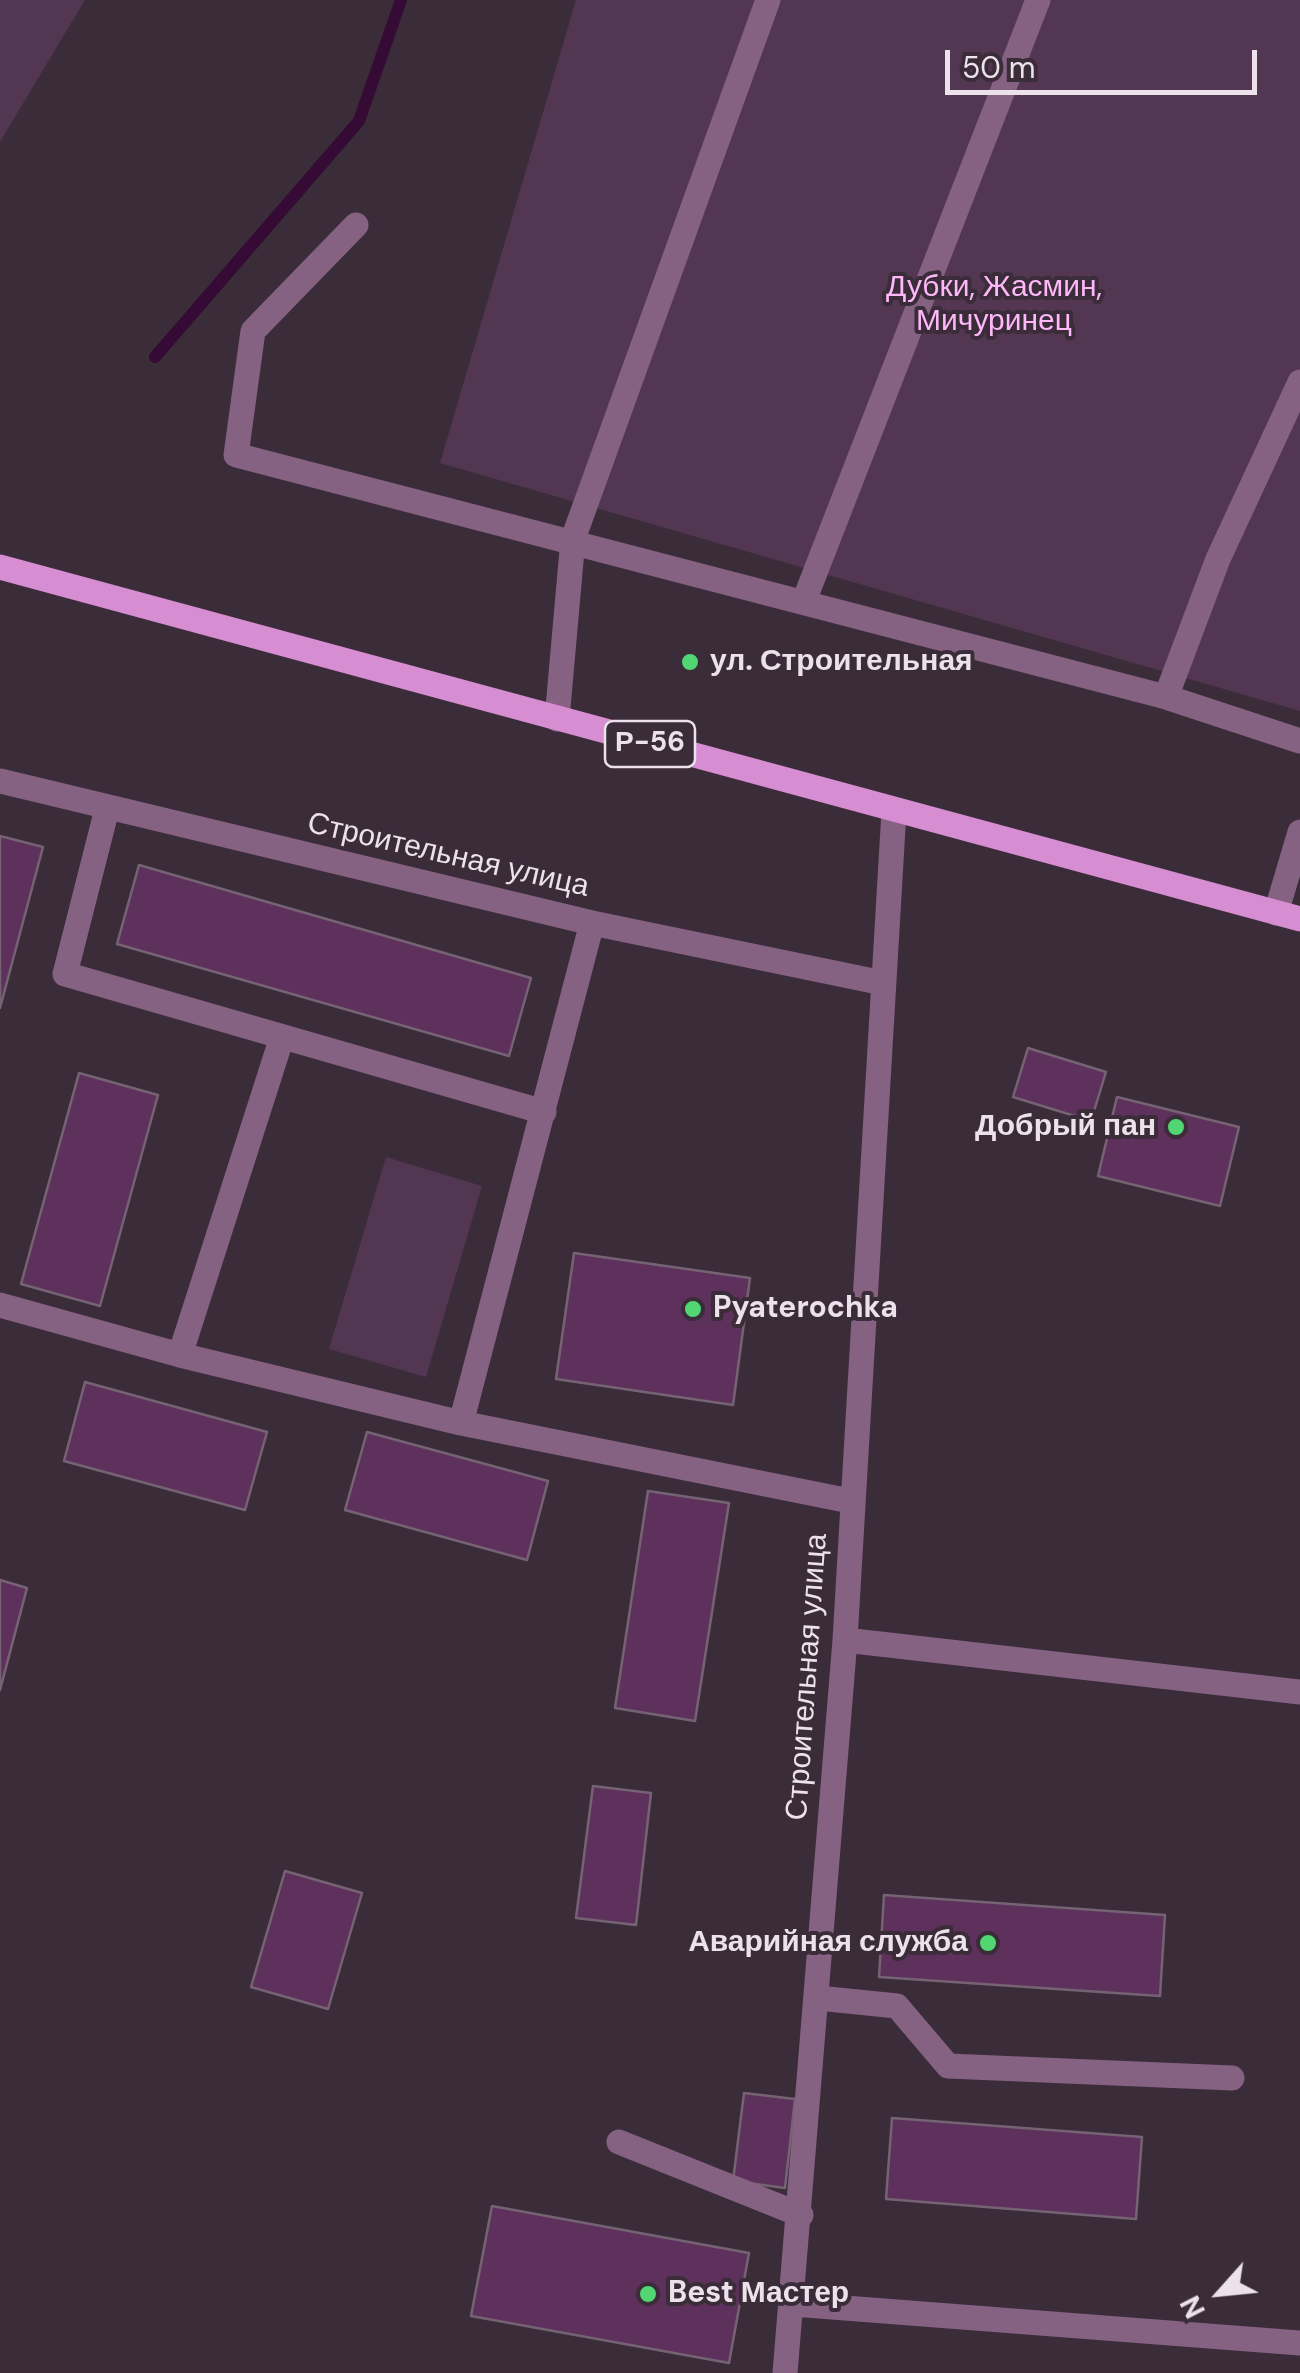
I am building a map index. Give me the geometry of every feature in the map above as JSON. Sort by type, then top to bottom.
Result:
[{"type":"main road","name":"Р-56","points":[[0,567],[1288,916]]},
{"type":"street","points":[[557,719],[574,539],[768,0]]},
{"type":"street","points":[[804,601],[1038,0]]},
{"type":"street","points":[[356,225],[253,331],[236,455],[574,539],[1166,697],[1300,741]]},
{"type":"street","points":[[1166,697],[1218,559],[1300,382]]},
{"type":"street","name":"Строительная улица","points":[[0,780],[592,924],[882,983]]},
{"type":"street","points":[[108,809],[64,974],[544,1112]]},
{"type":"street","name":"Строительная улица","points":[[786,2373],[845,1640],[850,1501],[894,811]]},
{"type":"street","points":[[1288,916],[1300,832]]},
{"type":"street","points":[[461,1422],[592,924]]},
{"type":"street","points":[[180,1355],[282,1037]]},
{"type":"street","points":[[0,1306],[180,1355],[461,1422],[850,1501]]},
{"type":"street","points":[[845,1640],[1300,1692]]},
{"type":"street","points":[[818,1998],[897,2006],[948,2066],[1232,2078]]},
{"type":"street","points":[[619,2142],[800,2215]]},
{"type":"street","points":[[793,2304],[1300,2343]]},
{"type":"green space","points":[[0,0],[85,0],[0,142]]},
{"type":"green space","name":"Дубки, Жасмин, Мичуринец","points":[[576,0],[1300,0],[1300,711],[440,463]]},
{"type":"green space","points":[[386,1157],[482,1186],[426,1377],[329,1349]]},
{"type":"building","points":[[0,836],[43,847],[0,1008]]},
{"type":"building","points":[[139,865],[531,978],[509,1056],[117,944]]},
{"type":"building","points":[[1028,1048],[1106,1072],[1091,1121],[1013,1097]]},
{"type":"building","points":[[79,1073],[158,1095],[100,1306],[21,1284]]},
{"type":"building","points":[[1117,1097],[1239,1127],[1220,1206],[1098,1176]]},
{"type":"building","points":[[574,1253],[750,1278],[733,1405],[556,1379]]},
{"type":"building","points":[[85,1382],[267,1432],[245,1510],[64,1461]]},
{"type":"building","points":[[367,1432],[548,1481],[527,1560],[345,1510]]},
{"type":"building","points":[[648,1491],[729,1503],[695,1721],[615,1708]]},
{"type":"building","points":[[0,1580],[27,1588],[0,1690]]},
{"type":"building","points":[[593,1786],[651,1793],[636,1925],[576,1918]]},
{"type":"building","points":[[285,1871],[362,1893],[328,2009],[251,1987]]},
{"type":"building","points":[[884,1895],[1165,1915],[1160,1996],[879,1977]]},
{"type":"building","points":[[744,2093],[795,2099],[785,2188],[733,2181]]},
{"type":"building","points":[[892,2118],[1142,2137],[1136,2219],[886,2199]]},
{"type":"building","points":[[492,2206],[749,2253],[729,2363],[471,2316]]},
{"type":"waterway","points":[[155,357],[359,121],[401,0]]},
{"type":"place","name":"ул. Строительная","points":[[690,662]]},
{"type":"place","name":"Добрый пан","points":[[1176,1127]]},
{"type":"place","name":"Pyaterochka","points":[[693,1309]]},
{"type":"place","name":"Аварийная служба","points":[[988,1943]]},
{"type":"place","name":"Best Мастер","points":[[648,2294]]}]
